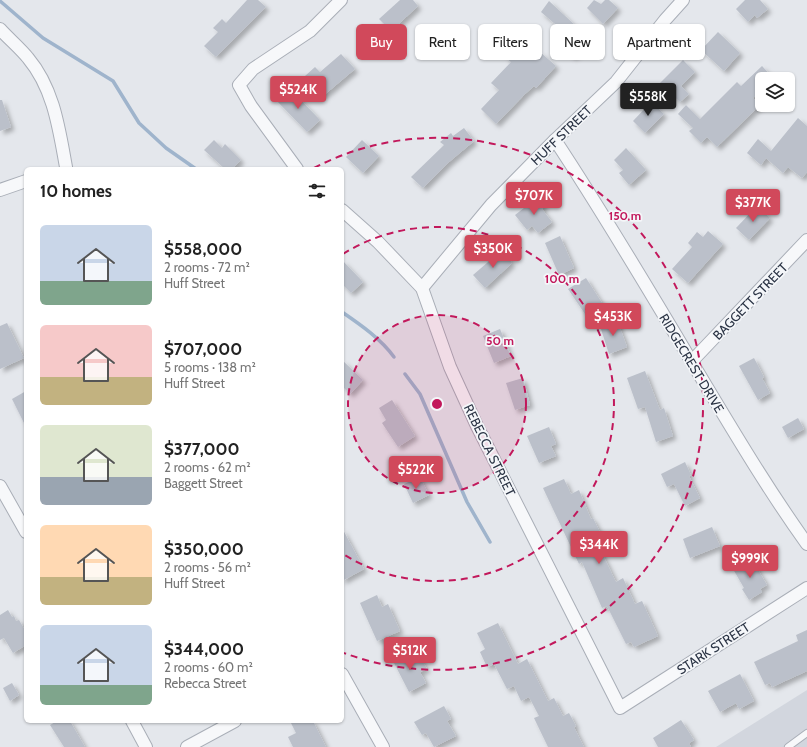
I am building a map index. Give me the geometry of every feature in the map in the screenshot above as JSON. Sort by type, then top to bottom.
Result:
[{"type":"street","points":[[296,167],[251,106],[239,85],[253,69],[310,32],[341,0]]},
{"type":"street","name":"HUFF STREET","points":[[422,288],[491,206],[555,140],[616,82],[665,20],[683,0]]},
{"type":"street","points":[[0,29],[29,58],[44,82],[56,111],[65,167]]},
{"type":"street","name":"RIDGECREST DRIVE","points":[[555,140],[606,218],[747,455],[807,544]]},
{"type":"street","points":[[0,190],[24,181]]},
{"type":"street","name":"REBECCA STREET","points":[[344,212],[378,242],[422,288],[450,367],[477,426],[620,708]]},
{"type":"street","name":"BAGGETT STREET","points":[[692,361],[807,240]]},
{"type":"street","points":[[0,486],[24,528]]},
{"type":"street","name":"STARK STREET","points":[[620,708],[807,588]]},
{"type":"street","points":[[344,678],[382,747]]},
{"type":"street","points":[[133,723],[146,747]]},
{"type":"street","points":[[186,747],[231,723]]},
{"type":"lane","points":[[788,747],[807,733]]},
{"type":"shaded area","points":[[807,690],[807,747],[716,747]]},
{"type":"building","points":[[247,0],[258,0],[266,7],[216,57],[204,46],[218,32],[213,28],[222,19],[226,23]]},
{"type":"building","points":[[400,0],[413,0],[418,6],[399,24],[384,24],[379,19]]},
{"type":"building","points":[[594,0],[601,4],[605,0],[609,0],[618,8],[603,24],[587,8]]},
{"type":"building","points":[[745,0],[760,0],[768,9],[757,18],[755,15],[748,22],[736,9]]},
{"type":"building","points":[[549,1],[574,24],[555,24],[541,12]]},
{"type":"building","points":[[718,32],[740,53],[724,71],[705,54],[705,46]]},
{"type":"building","points":[[341,54],[355,69],[323,96],[305,76],[315,67],[320,72]]},
{"type":"building","points":[[542,54],[556,66],[536,88],[534,86],[525,94],[496,124],[481,109],[499,90],[491,83],[511,62],[509,60],[542,60]]},
{"type":"building","points":[[683,60],[695,72],[681,86],[689,94],[680,102],[660,83]]},
{"type":"building","points":[[762,66],[768,72],[756,72]]},
{"type":"building","points":[[755,73],[755,96],[753,98],[755,100],[755,110],[717,147],[707,137],[701,143],[689,131],[693,128],[678,114],[686,105],[700,119],[737,82],[741,86]]},
{"type":"building","points":[[290,89],[320,120],[307,132],[277,101]]},
{"type":"building","points":[[0,100],[2,100],[11,127],[0,131]]},
{"type":"building","points":[[651,102],[664,114],[645,133],[633,121]]},
{"type":"building","points":[[798,118],[807,126],[807,172],[802,178],[788,167],[783,173],[766,158],[761,165],[747,153],[758,139],[771,151]]},
{"type":"building","points":[[464,128],[474,141],[449,162],[423,188],[411,177],[444,145],[440,142],[451,133],[453,136]]},
{"type":"building","points":[[214,140],[222,148],[225,144],[241,160],[234,167],[223,167],[204,150]]},
{"type":"building","points":[[362,140],[379,156],[363,173],[346,157]]},
{"type":"building","points":[[626,148],[646,170],[629,185],[619,173],[623,170],[614,160]]},
{"type":"building","points":[[538,197],[545,206],[542,209],[552,222],[538,233],[532,226],[527,230],[515,215]]},
{"type":"building","points":[[757,206],[770,218],[749,240],[736,228]]},
{"type":"building","points":[[708,231],[723,244],[688,283],[672,269],[692,247],[688,243],[697,232],[703,237]]},
{"type":"building","points":[[560,236],[574,268],[559,275],[545,243]]},
{"type":"building","points":[[502,250],[512,263],[485,288],[473,275]]},
{"type":"building","points":[[344,262],[363,282],[351,293],[344,286]]},
{"type":"building","points":[[586,278],[604,306],[587,317],[568,289]]},
{"type":"building","points":[[617,320],[627,347],[609,354],[600,326]]},
{"type":"building","points":[[7,323],[24,358],[0,369],[0,326]]},
{"type":"building","points":[[500,329],[511,356],[494,363],[483,336]]},
{"type":"building","points":[[754,358],[770,393],[758,400],[739,366]]},
{"type":"building","points":[[344,362],[363,380],[350,394],[344,388]]},
{"type":"building","points":[[645,371],[660,410],[664,408],[673,436],[656,442],[645,407],[638,409],[627,378]]},
{"type":"building","points":[[523,378],[530,405],[515,410],[506,383]]},
{"type":"building","points":[[24,392],[24,423],[12,399]]},
{"type":"building","points":[[392,400],[415,436],[398,447],[382,423],[386,420],[379,408]]},
{"type":"building","points":[[798,418],[804,429],[788,438],[782,427]]},
{"type":"building","points":[[549,427],[556,444],[551,446],[556,456],[539,463],[527,436]]},
{"type":"building","points":[[685,462],[691,475],[689,476],[700,498],[685,506],[674,484],[667,487],[661,474]]},
{"type":"building","points":[[420,477],[429,495],[413,503],[404,484]]},
{"type":"building","points":[[564,479],[571,494],[579,490],[591,519],[593,518],[601,534],[594,537],[616,582],[623,578],[635,604],[642,601],[658,636],[634,647],[631,642],[626,644],[607,606],[602,608],[582,562],[579,564],[543,488]]},
{"type":"building","points":[[712,527],[720,546],[690,558],[683,539]]},
{"type":"building","points":[[344,532],[364,569],[344,580]]},
{"type":"building","points":[[751,558],[767,585],[760,589],[762,592],[749,600],[733,569]]},
{"type":"building","points":[[377,595],[382,607],[388,604],[400,631],[377,641],[360,603]]},
{"type":"building","points":[[8,610],[12,617],[14,616],[16,621],[19,620],[24,629],[24,646],[13,653],[4,638],[0,640],[0,615]]},
{"type":"building","points":[[498,623],[518,664],[527,659],[548,701],[554,698],[563,716],[569,713],[584,747],[548,747],[534,718],[539,716],[529,697],[521,701],[514,686],[507,689],[494,664],[487,667],[480,652],[485,649],[477,633]]},
{"type":"building","points":[[807,630],[807,671],[772,687],[770,683],[765,685],[754,662],[798,641],[796,635]]},
{"type":"building","points":[[407,651],[412,661],[420,657],[427,669],[420,672],[426,683],[409,692],[392,659]]},
{"type":"building","points":[[740,674],[754,701],[739,709],[736,703],[720,712],[708,691]]},
{"type":"building","points":[[12,683],[19,695],[10,701],[3,688]]},
{"type":"building","points":[[444,706],[451,719],[447,721],[456,736],[434,747],[426,733],[422,735],[414,722]]},
{"type":"building","points":[[681,720],[694,740],[689,743],[691,747],[658,747],[653,738]]},
{"type":"building","points":[[54,723],[71,723],[85,747],[64,747],[50,725]]},
{"type":"building","points":[[291,723],[314,723],[326,747],[293,747],[288,737],[296,733]]},
{"type":"waterway","points":[[0,1],[43,38],[113,81],[139,123],[166,148],[193,167]]},
{"type":"waterway","points":[[344,313],[377,338],[394,357]]},
{"type":"waterway","points":[[405,374],[420,394],[467,502],[490,542]]}]
